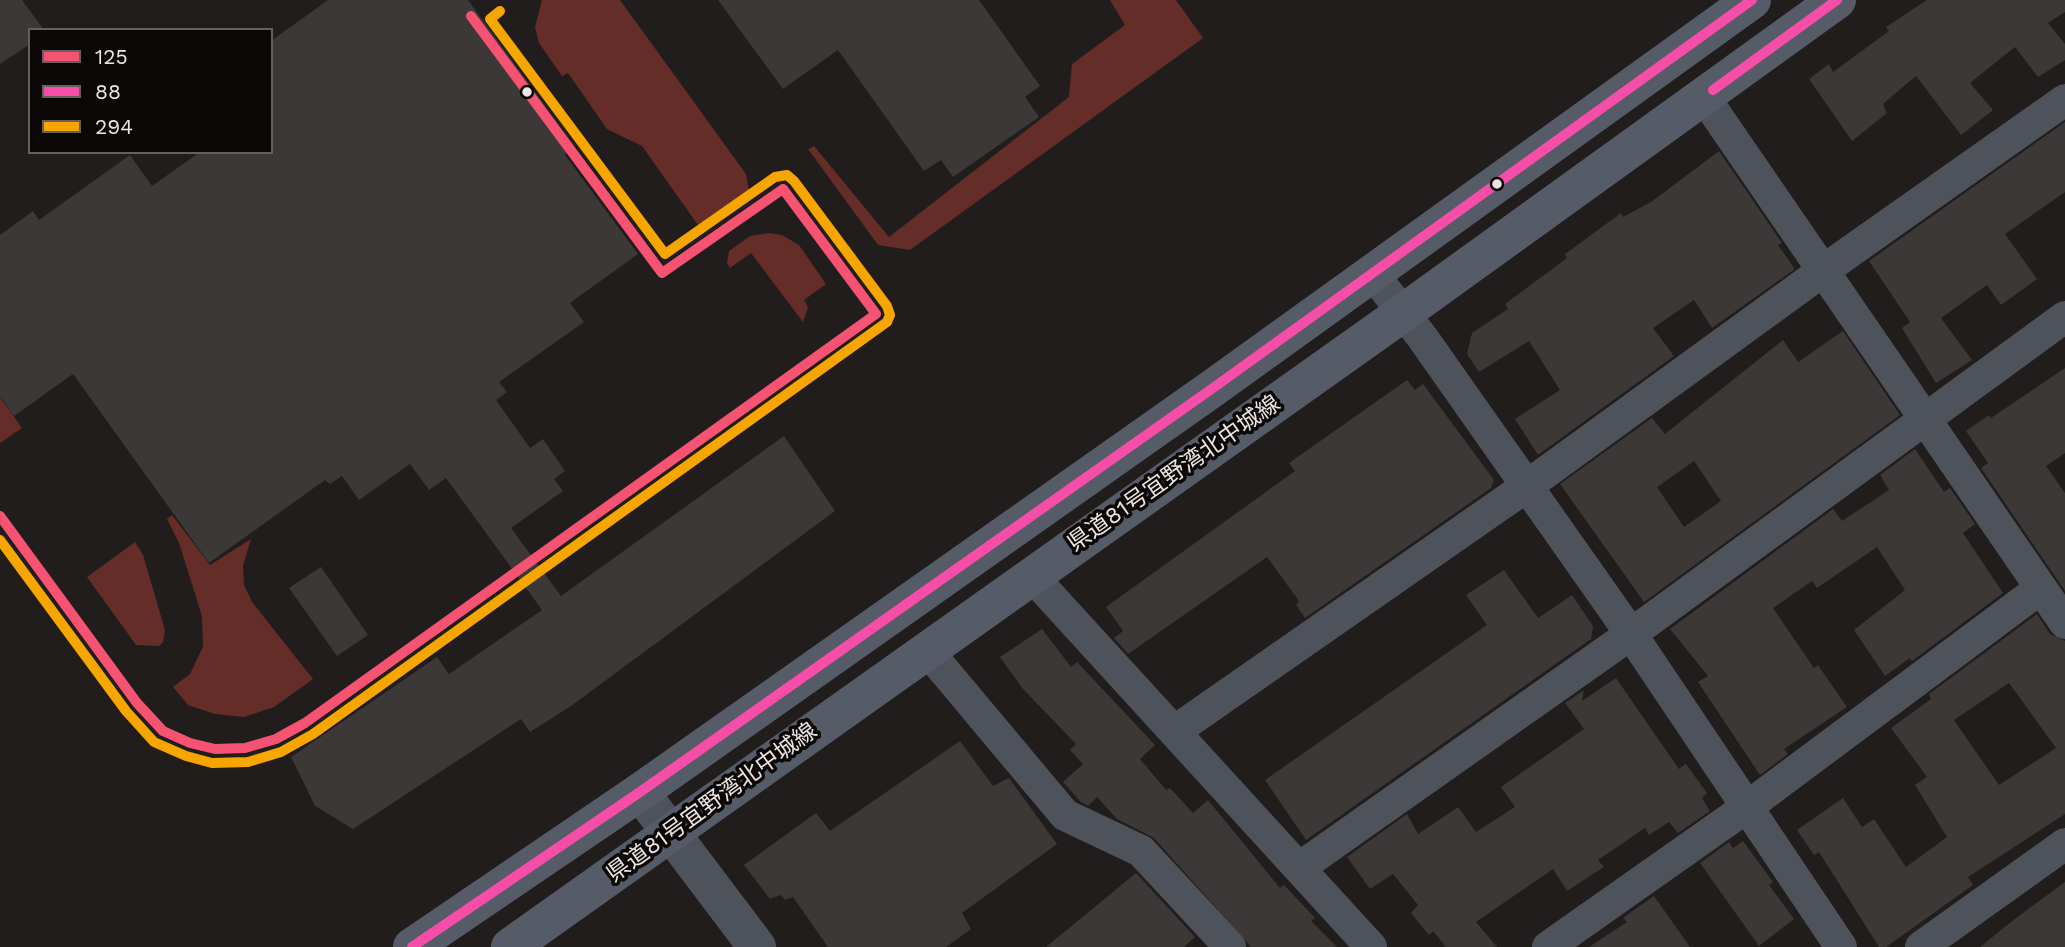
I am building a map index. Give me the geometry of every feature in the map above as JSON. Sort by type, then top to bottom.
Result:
[{"type":"main road","name":"県道81号宜野湾北中城線","points":[[412,947],[640,792],[1373,274],[1752,0]]},
{"type":"main road","name":"県道81号宜野湾北中城線","points":[[510,947],[926,649],[1403,313],[1837,0]]},
{"type":"street","points":[[1704,97],[1927,418],[2065,623]]},
{"type":"street","points":[[1175,731],[1527,486],[1824,270],[2065,100]]},
{"type":"street","points":[[1373,274],[1631,634],[1842,947]]},
{"type":"street","points":[[1299,868],[1631,634],[2065,317]]},
{"type":"street","points":[[1031,575],[1371,947]]},
{"type":"street","points":[[1548,947],[1748,807],[2041,587]]},
{"type":"street","points":[[926,649],[1065,814],[1141,851],[1214,942]]},
{"type":"street","points":[[640,792],[757,947]]},
{"type":"street","points":[[1921,947],[2065,844]]},
{"type":"shaded area","points":[[542,0],[620,0],[746,174],[749,190],[743,199],[707,223],[698,225],[642,146],[607,129],[568,73],[562,76],[539,43],[535,27]]},
{"type":"shaded area","points":[[1110,0],[1176,0],[1203,38],[910,250],[878,245],[808,149],[814,146],[889,237],[1069,97],[1072,64],[1125,25]]},
{"type":"shaded area","points":[[769,233],[782,235],[799,245],[826,284],[804,300],[808,307],[803,322],[751,253],[730,268],[727,263],[729,251],[750,236]]},
{"type":"shaded area","points":[[0,397],[22,428],[0,443]]},
{"type":"shaded area","points":[[172,515],[210,565],[251,539],[243,566],[244,585],[252,602],[313,679],[274,707],[244,717],[215,714],[188,705],[173,687],[190,674],[203,647],[202,616],[179,543],[167,519]]},
{"type":"shaded area","points":[[135,542],[143,555],[165,630],[163,642],[159,646],[136,645],[87,577]]},
{"type":"building","points":[[0,0],[22,0],[43,28],[28,28],[28,45],[0,64]]},
{"type":"building","points":[[328,0],[468,0],[575,147],[565,155],[638,254],[570,303],[584,322],[499,382],[507,392],[496,400],[530,448],[543,439],[565,471],[554,479],[563,491],[511,528],[561,596],[784,436],[835,511],[571,706],[530,732],[521,719],[353,829],[315,806],[291,757],[437,657],[449,674],[542,610],[446,478],[429,490],[410,464],[359,500],[342,476],[330,484],[325,480],[209,563],[73,374],[14,416],[0,396],[0,235],[33,211],[39,220],[130,155],[152,186],[197,154],[273,154],[273,40]]},
{"type":"building","points":[[718,0],[979,0],[1040,86],[1025,97],[1039,117],[953,177],[941,160],[924,171],[838,50],[783,89]]},
{"type":"building","points":[[1927,0],[2065,0],[2065,12],[2048,23],[2065,44],[2065,60],[2038,77],[2015,47],[1970,83],[1993,110],[1961,135],[1916,76],[1883,104],[1887,113],[1852,141],[1809,79],[1829,64],[1833,72],[1889,31],[1886,27]]},
{"type":"building","points":[[2065,122],[2065,192],[2005,234],[2037,279],[2001,305],[1987,285],[1941,318],[1972,360],[1936,383],[1902,328],[1910,322],[1869,261]]},
{"type":"building","points":[[1719,151],[1782,243],[1778,245],[1795,269],[1712,328],[1694,300],[1653,328],[1674,356],[1538,455],[1515,419],[1560,390],[1529,341],[1479,372],[1467,354],[1472,333],[1508,309],[1505,304],[1567,258],[1565,254],[1621,213],[1623,217],[1651,202]]},
{"type":"building","points":[[1843,331],[1900,415],[1644,602],[1560,484],[1652,418],[1665,434],[1783,340],[1798,362]],"holes":[[[1694,461],[1721,501],[1684,527],[1657,487]]]},
{"type":"building","points":[[2065,368],[2065,453],[2046,466],[2065,493],[2065,591],[1981,468],[1988,463],[1966,431],[1989,415],[1991,418]]},
{"type":"building","points":[[1407,380],[1415,390],[1423,384],[1494,480],[1491,488],[1305,618],[1296,605],[1299,601],[1267,557],[1128,654],[1114,638],[1123,631],[1106,607],[1295,471],[1289,463]]},
{"type":"building","points":[[1915,449],[1944,492],[1950,488],[1975,524],[1963,533],[2003,593],[1912,661],[1910,658],[1885,676],[1854,630],[1905,590],[1877,547],[1817,588],[1812,581],[1773,608],[1814,668],[1818,665],[1847,707],[1784,749],[1788,754],[1760,775],[1698,682],[1708,676],[1670,629],[1833,509],[1842,521],[1889,490],[1880,475]]},
{"type":"building","points":[[321,567],[368,635],[337,656],[289,588]]},
{"type":"building","points":[[1504,570],[1538,618],[1572,595],[1593,626],[1591,639],[1306,840],[1265,780],[1487,625],[1466,595]]},
{"type":"building","points":[[2037,614],[2050,634],[2065,641],[2065,814],[1968,877],[1973,885],[1886,947],[1879,947],[1819,852],[1814,855],[1797,830],[1843,798],[1862,827],[1874,819],[1906,867],[1947,837],[1915,785],[1927,777],[1891,728],[1931,699],[1929,694]],"holes":[[[2009,683],[2056,748],[1999,785],[1954,720]]]},
{"type":"building","points":[[1042,629],[1071,667],[1077,662],[1155,745],[1140,759],[1166,790],[1170,788],[1193,813],[1208,800],[1280,888],[1284,885],[1315,918],[1311,921],[1337,947],[1251,947],[1154,838],[1117,819],[1097,797],[1088,806],[1081,802],[1063,782],[1083,764],[1070,750],[1076,744],[1023,689],[1000,657]]},
{"type":"building","points":[[1616,678],[1679,769],[1686,764],[1707,793],[1702,798],[1710,811],[1678,833],[1669,822],[1649,835],[1645,828],[1598,860],[1604,867],[1567,891],[1553,869],[1476,922],[1497,947],[1446,947],[1433,931],[1429,935],[1411,913],[1418,905],[1393,874],[1370,889],[1347,857],[1407,814],[1418,834],[1458,807],[1476,832],[1515,807],[1501,787],[1584,729],[1565,703],[1584,690],[1582,701]]},
{"type":"building","points":[[960,741],[993,786],[1009,778],[1057,844],[962,913],[971,929],[946,947],[828,947],[793,897],[785,900],[781,895],[770,899],[744,865],[816,813],[830,831]]},
{"type":"building","points":[[1743,841],[1773,882],[1769,885],[1794,919],[1759,946],[1700,863],[1729,842],[1733,848]]},
{"type":"building","points":[[1136,873],[1195,937],[1184,947],[1046,947]]},
{"type":"building","points":[[2065,882],[2065,947],[1980,947],[2016,918]]},
{"type":"building","points":[[1654,896],[1690,947],[1589,947],[1627,922],[1623,918]]},
{"type":"transit line","name":"88","points":[[412,947],[640,792],[1213,388],[1752,0]]},
{"type":"transit line","name":"88","points":[[1713,90],[1837,0]]},
{"type":"transit line","name":"294","points":[[0,540],[126,711],[154,742],[186,756],[212,763],[248,762],[281,752],[313,734],[887,322],[890,315],[887,306],[787,175],[775,177],[665,254],[490,19],[500,11]]},
{"type":"transit line","name":"125","points":[[471,16],[662,273],[783,189]]},
{"type":"transit line","name":"125","points":[[783,189],[876,314]]},
{"type":"transit line","name":"125","points":[[0,516],[137,703],[163,731],[190,743],[215,749],[245,748],[276,739],[305,723],[876,314]]}]
